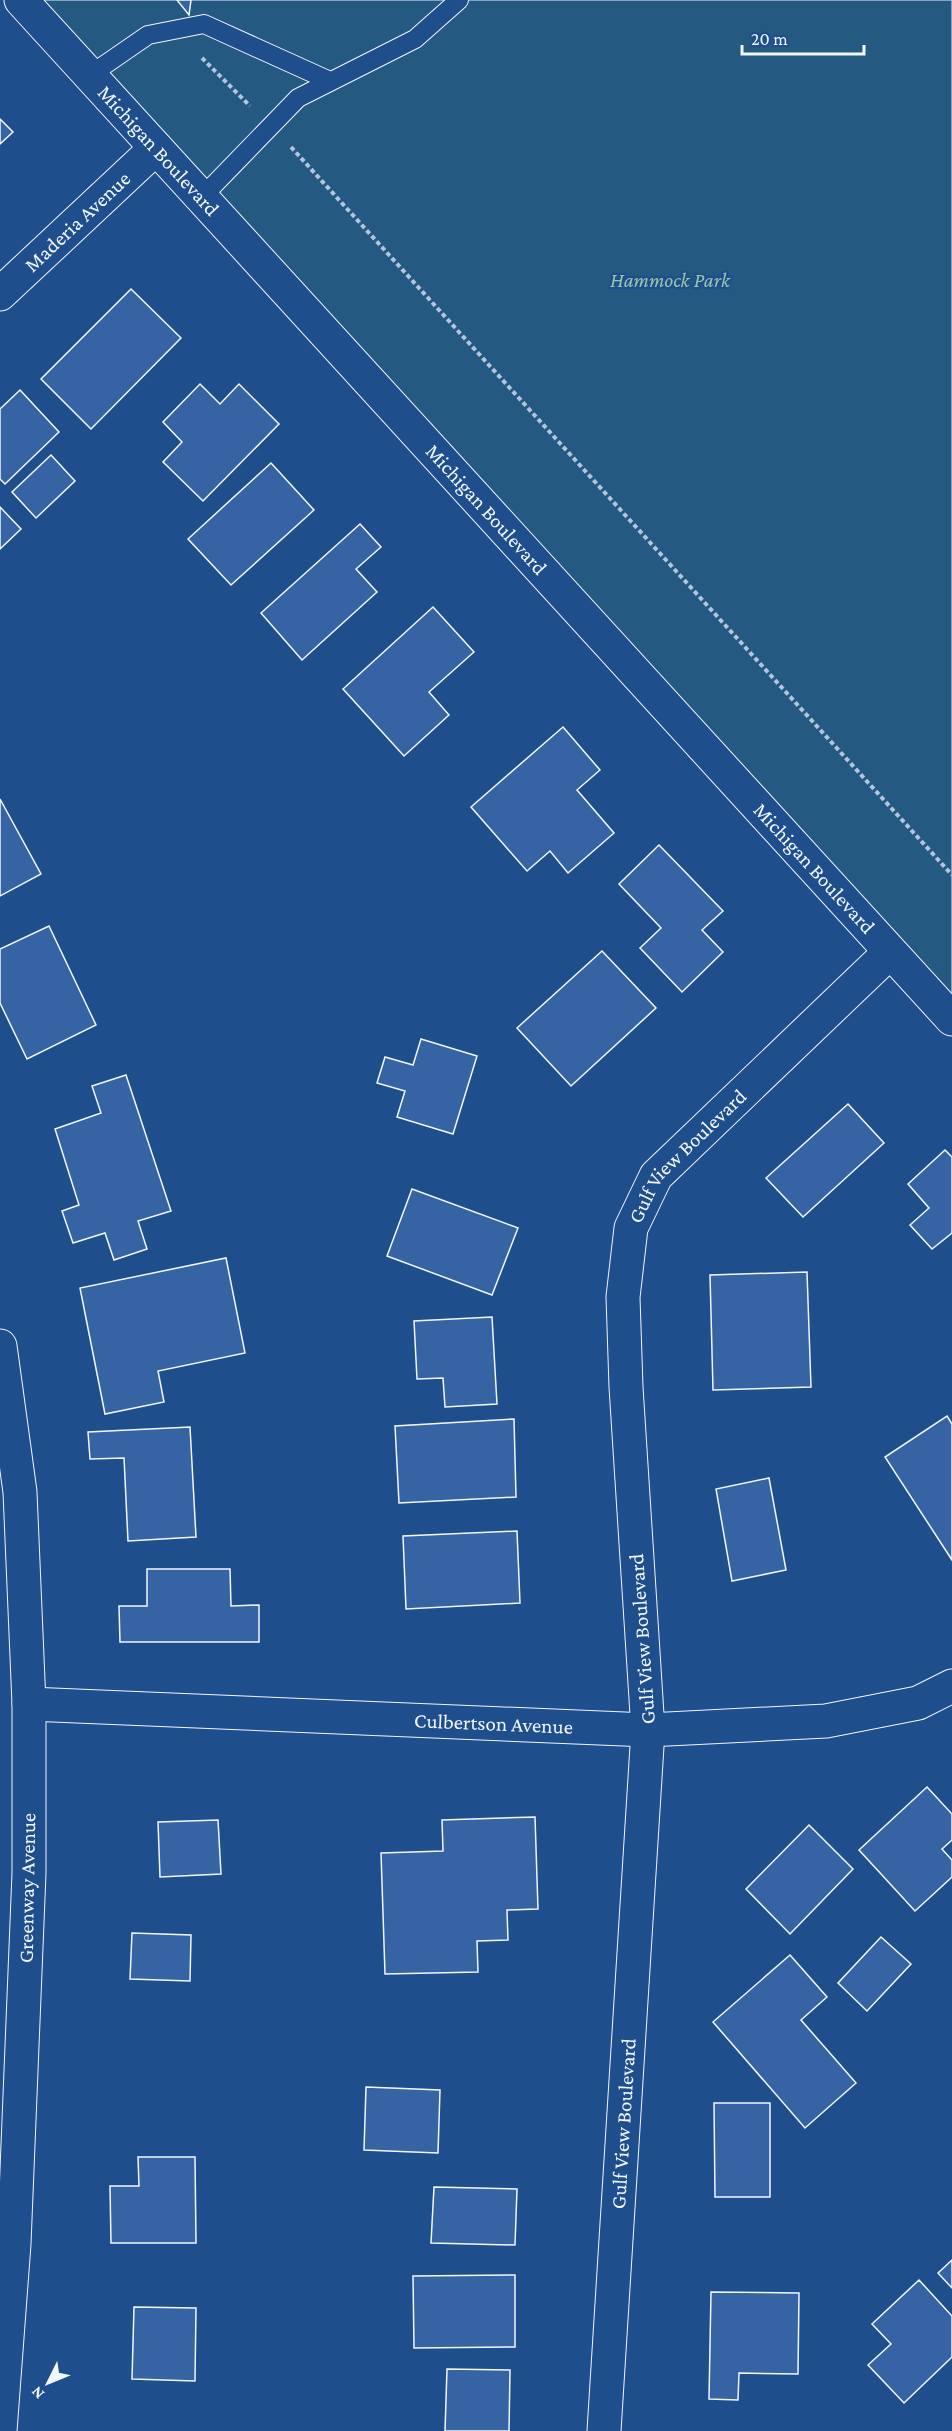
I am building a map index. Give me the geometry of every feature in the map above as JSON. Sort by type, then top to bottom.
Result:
[{"type":"street","name":"Michigan Boulevard","points":[[21,0],[952,1019]]},
{"type":"street","name":"Maderia Avenue","points":[[0,294],[156,148]]},
{"type":"street","name":"Gulf View Boulevard","points":[[603,2431],[648,1730],[626,1387],[623,1297],[631,1228],[656,1176],[890,952]]},
{"type":"street","name":"Greenway Avenue","points":[[0,1346],[20,1492],[28,1704],[29,1873],[14,2244],[0,2431]]},
{"type":"street","name":"Culbertson Avenue","points":[[28,1704],[648,1730],[826,1721],[918,1703],[952,1686]]},
{"type":"lane","points":[[201,198],[298,98],[415,39],[459,0]]},
{"type":"lane","points":[[90,75],[148,35],[204,24],[330,81]]},
{"type":"path","points":[[173,31],[271,126],[433,301],[952,875]]},
{"type":"green space","name":"Hammock Park","points":[[32,0],[952,0],[952,998]]},
{"type":"building","points":[[177,0],[191,0],[189,15]]},
{"type":"building","points":[[0,119],[13,132],[0,144]]},
{"type":"building","points":[[131,289],[181,338],[91,429],[41,379]]},
{"type":"building","points":[[200,384],[220,404],[239,384],[279,424],[203,501],[163,462],[182,442],[163,422]]},
{"type":"building","points":[[20,390],[59,432],[5,484],[0,479],[0,409]]},
{"type":"building","points":[[51,455],[75,481],[36,518],[12,492]]},
{"type":"building","points":[[271,463],[314,510],[231,585],[188,539]]},
{"type":"building","points":[[0,507],[21,529],[0,549]]},
{"type":"building","points":[[360,524],[381,547],[356,569],[377,592],[302,660],[261,613]]},
{"type":"building","points":[[433,607],[474,652],[429,692],[449,715],[404,756],[343,689]]},
{"type":"building","points":[[563,727],[600,770],[577,790],[614,833],[568,873],[550,851],[527,871],[471,807]]},
{"type":"building","points":[[0,799],[41,874],[0,896]]},
{"type":"building","points":[[659,845],[723,911],[702,930],[723,952],[682,992],[640,948],[661,928],[619,884]]},
{"type":"building","points":[[49,926],[96,1025],[27,1059],[0,1003],[0,949]]},
{"type":"building","points":[[602,951],[656,1008],[571,1086],[517,1028]]},
{"type":"building","points":[[421,1039],[477,1056],[453,1134],[397,1117],[405,1091],[377,1083],[385,1057],[413,1065]]},
{"type":"building","points":[[126,1075],[171,1211],[138,1221],[147,1249],[114,1260],[105,1233],[73,1243],[62,1211],[79,1205],[55,1129],[101,1113],[92,1086]]},
{"type":"building","points":[[848,1104],[884,1143],[803,1217],[766,1178]]},
{"type":"building","points":[[945,1150],[952,1157],[952,1233],[932,1249],[910,1225],[929,1208],[908,1184]]},
{"type":"building","points":[[412,1189],[518,1228],[492,1295],[387,1256]]},
{"type":"building","points":[[226,1258],[245,1353],[158,1371],[164,1402],[105,1414],[80,1288]]},
{"type":"building","points":[[807,1272],[811,1387],[713,1390],[710,1275]]},
{"type":"building","points":[[492,1317],[497,1404],[445,1407],[443,1378],[417,1379],[414,1321]]},
{"type":"building","points":[[947,1416],[952,1424],[952,1560],[885,1457]]},
{"type":"building","points":[[514,1419],[516,1497],[399,1503],[395,1426]]},
{"type":"building","points":[[190,1427],[196,1537],[128,1541],[124,1458],[90,1459],[88,1432]]},
{"type":"building","points":[[769,1478],[786,1570],[732,1581],[716,1489]]},
{"type":"building","points":[[517,1531],[520,1603],[406,1609],[403,1536]]},
{"type":"building","points":[[147,1569],[230,1569],[231,1606],[259,1605],[259,1642],[120,1642],[119,1606],[147,1606]]},
{"type":"building","points":[[927,1787],[952,1814],[952,1840],[942,1849],[952,1860],[952,1877],[915,1911],[859,1850]]},
{"type":"building","points":[[535,1817],[538,1909],[507,1910],[508,1940],[477,1941],[478,1972],[385,1974],[381,1853],[443,1851],[442,1820]]},
{"type":"building","points":[[218,1820],[221,1874],[160,1877],[158,1822]]},
{"type":"building","points":[[809,1825],[853,1869],[790,1934],[746,1889]]},
{"type":"building","points":[[132,1933],[191,1935],[190,1981],[130,1979]]},
{"type":"building","points":[[881,1937],[911,1964],[867,2011],[838,1983]]},
{"type":"building","points":[[790,1955],[827,1997],[801,2020],[856,2083],[805,2128],[713,2022]]},
{"type":"building","points":[[366,2087],[440,2090],[438,2153],[364,2150]]},
{"type":"building","points":[[714,2103],[770,2103],[770,2197],[715,2197]]},
{"type":"building","points":[[138,2157],[195,2157],[196,2243],[111,2243],[110,2186],[139,2186]]},
{"type":"building","points":[[434,2187],[517,2189],[515,2245],[431,2243]]},
{"type":"building","points":[[952,2260],[952,2288],[938,2273]]},
{"type":"building","points":[[515,2275],[515,2347],[414,2348],[413,2276]]},
{"type":"building","points":[[919,2280],[952,2316],[952,2357],[904,2403],[868,2365],[891,2344],[872,2324]]},
{"type":"building","points":[[711,2292],[799,2293],[798,2374],[739,2373],[738,2400],[709,2399]]},
{"type":"building","points":[[134,2307],[196,2308],[195,2381],[132,2379]]},
{"type":"building","points":[[447,2369],[510,2370],[509,2431],[445,2431]]}]
